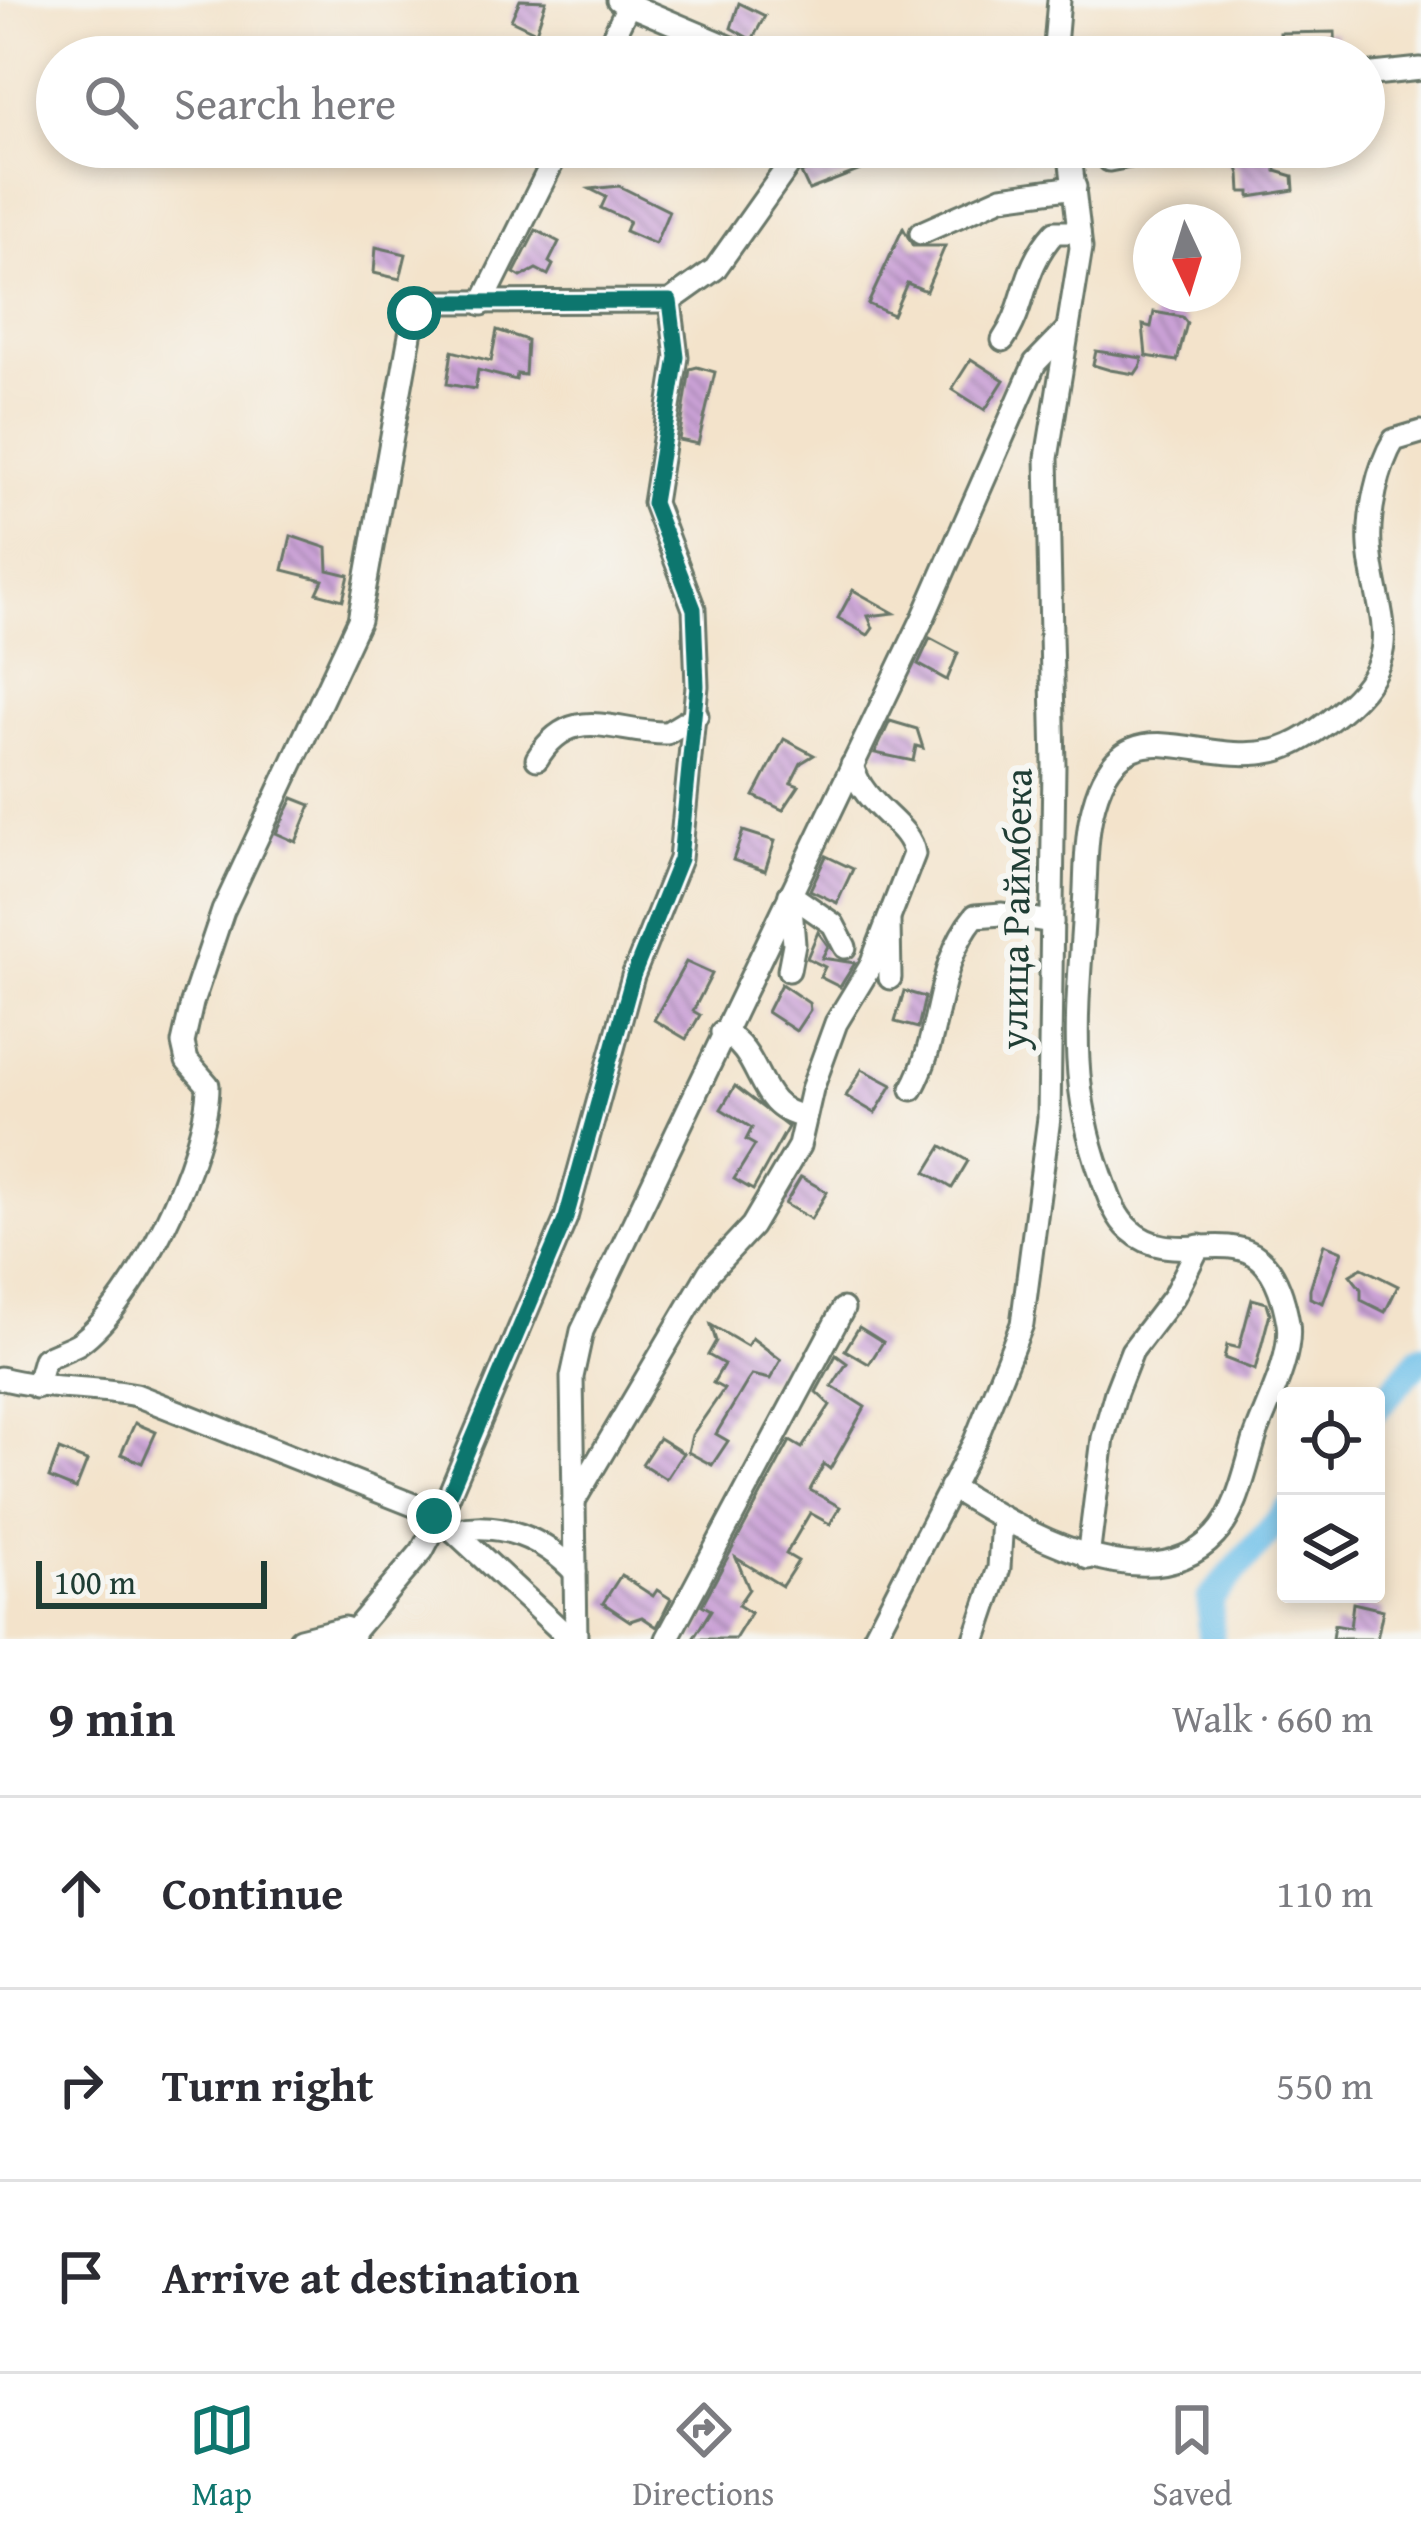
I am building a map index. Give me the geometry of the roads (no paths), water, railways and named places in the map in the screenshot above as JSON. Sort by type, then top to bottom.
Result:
[{"type":"street","points":[[1052,1],[1053,36]]},
{"type":"street","points":[[612,36],[626,2],[704,36]]},
{"type":"street","points":[[1385,73],[1421,69]]},
{"type":"street","points":[[482,304],[550,168]]},
{"type":"street","points":[[36,1387],[44,1359],[77,1344],[110,1313],[144,1262],[194,1155],[208,1106],[208,1085],[187,1061],[184,1043],[192,1003],[223,911],[359,620],[414,313],[439,302],[670,301],[715,269],[787,168]]},
{"type":"street","name":"улица Раймбека","points":[[873,1639],[975,1441],[1022,1324],[1049,1118],[1047,458],[1079,232],[1072,168]]},
{"type":"street","points":[[922,233],[1002,197],[1075,187]]},
{"type":"street","points":[[1004,340],[1020,290],[1045,243],[1055,232],[1079,232]]},
{"type":"street","points":[[300,1639],[344,1628],[353,1635],[446,1526],[586,1159],[633,976],[680,859],[697,715],[694,609],[653,503],[677,357],[670,301]]},
{"type":"street","points":[[573,1639],[572,1377],[582,1330],[852,765],[1036,363],[1066,331]]},
{"type":"street","points":[[950,1486],[1002,1519],[1088,1558],[1129,1564],[1203,1546],[1218,1533],[1241,1481],[1289,1327],[1279,1293],[1259,1256],[1240,1246],[1156,1244],[1134,1234],[1120,1220],[1080,1111],[1076,1011],[1087,839],[1108,768],[1135,747],[1154,742],[1245,754],[1270,752],[1302,738],[1363,689],[1376,669],[1387,623],[1370,544],[1377,492],[1394,440],[1421,432]]},
{"type":"street","points":[[537,759],[557,732],[575,726],[617,725],[668,733],[697,715]]},
{"type":"street","points":[[800,1146],[804,1116],[836,1023],[870,967],[910,867],[913,844],[858,788],[852,765]]},
{"type":"street","points":[[790,894],[832,923],[845,947]]},
{"type":"street","points":[[789,970],[794,944],[790,894]]},
{"type":"street","points":[[889,916],[890,977]]},
{"type":"street","points":[[912,1089],[930,1058],[950,960],[975,916],[1052,922]]},
{"type":"street","points":[[722,1032],[751,1052],[769,1096],[792,1114],[804,1116]]},
{"type":"street","points":[[574,1503],[709,1272],[752,1226],[823,1105],[827,1050]]},
{"type":"street","points":[[1088,1558],[1103,1438],[1116,1392],[1132,1351],[1174,1297],[1199,1246]]},
{"type":"street","points":[[667,1639],[843,1309]]},
{"type":"street","points":[[0,1380],[36,1387],[89,1386],[136,1395],[421,1508],[573,1639]]},
{"type":"street","points":[[975,1639],[999,1568],[1002,1519]]},
{"type":"street","points":[[446,1526],[517,1533],[575,1572]]},
{"type":"waterway","points":[[1385,1399],[1421,1358]]},
{"type":"waterway","points":[[1211,1639],[1210,1599],[1277,1522]]}]
